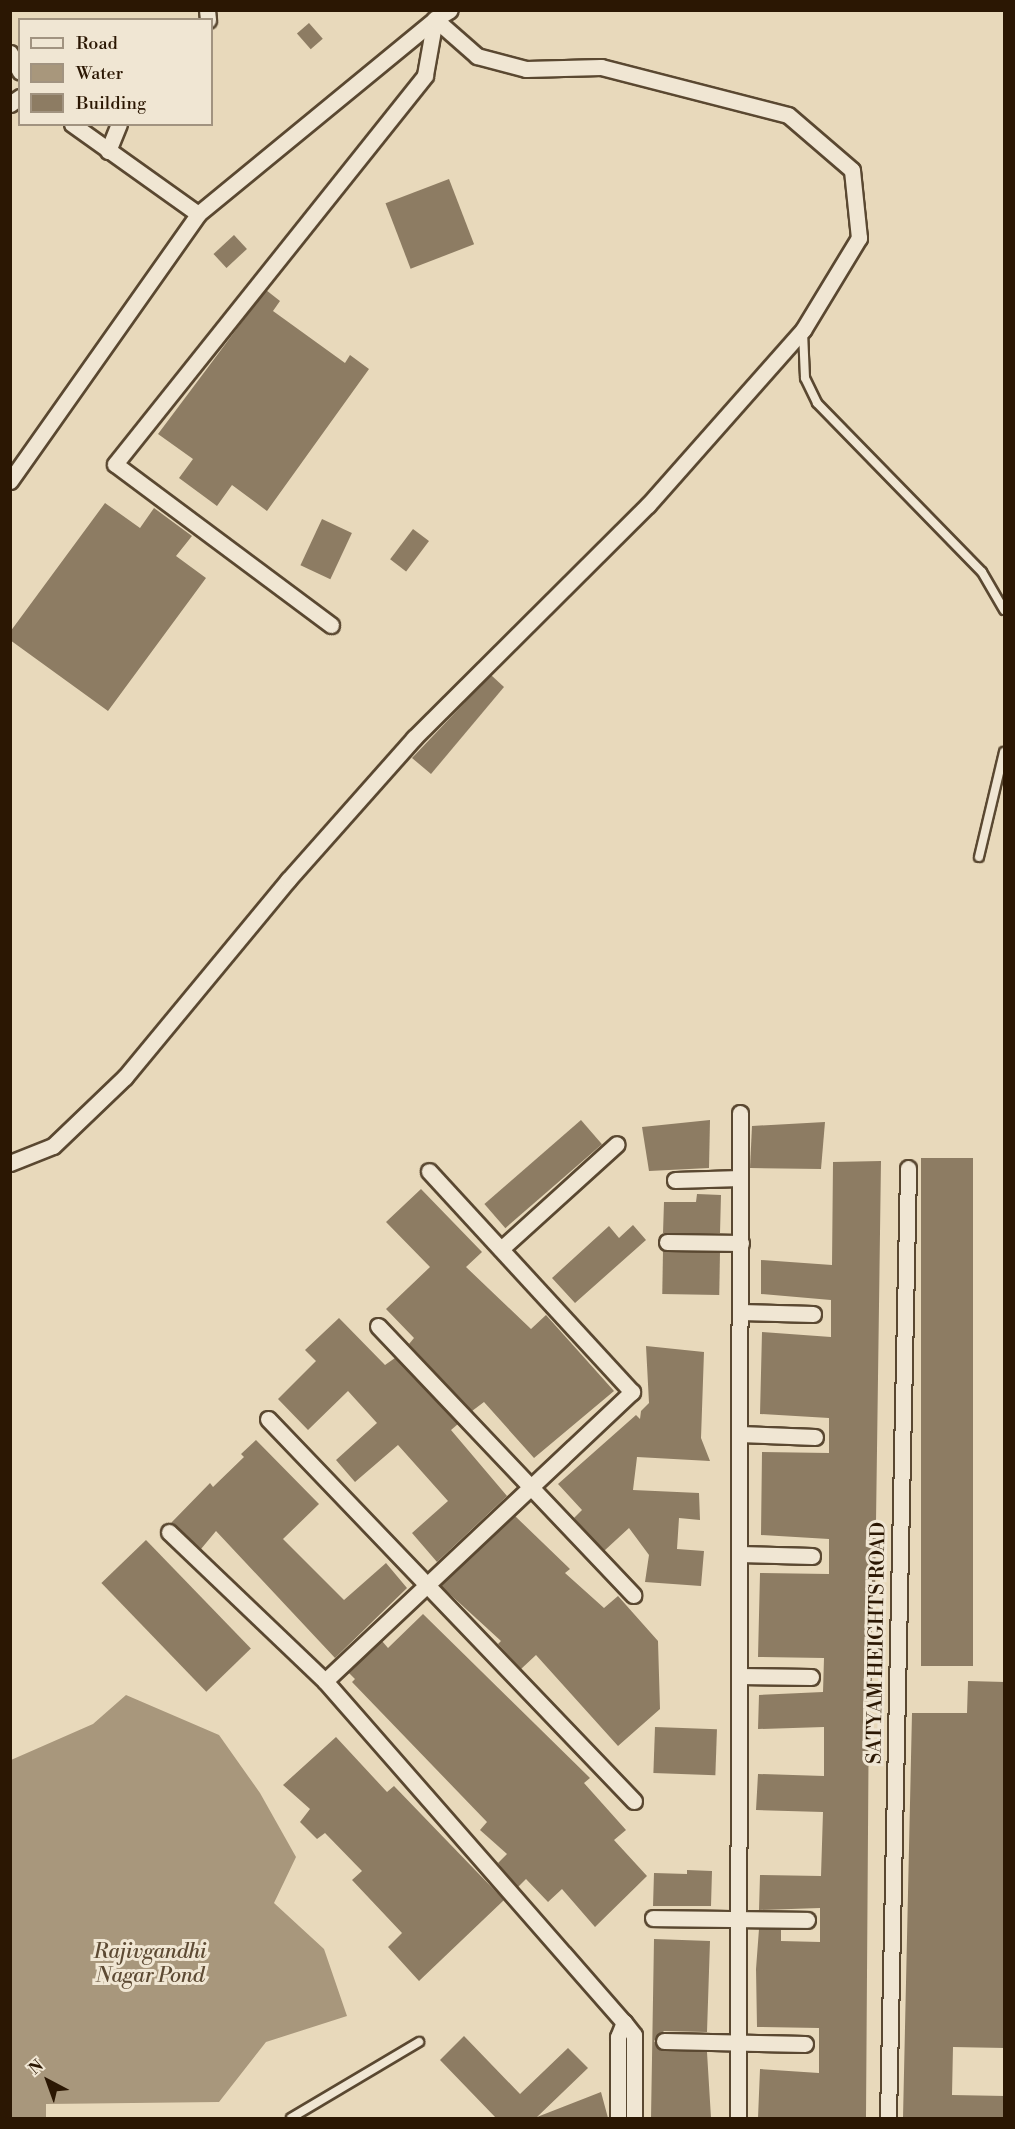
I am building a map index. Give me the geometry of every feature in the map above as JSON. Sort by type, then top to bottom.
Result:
[{"type":"street","points":[[10,481],[198,214],[435,19],[450,10]]},
{"type":"street","points":[[10,1163],[53,1146],[125,1077],[288,880],[414,738],[648,505],[803,330],[860,238],[852,170],[788,115],[601,67],[526,69],[477,56],[435,19]]},
{"type":"street","points":[[331,625],[115,464],[425,75],[435,19]]},
{"type":"street","points":[[10,52],[18,68]]},
{"type":"street","points":[[75,126],[198,214]]},
{"type":"street","points":[[108,151],[118,126]]},
{"type":"street","points":[[738,2118],[740,1113]]},
{"type":"street","points":[[501,1249],[617,1144]]},
{"type":"street","name":"SATYAM HEIGHTS ROAD","points":[[888,2118],[908,1168]]},
{"type":"street","points":[[325,1681],[633,1392],[429,1171]]},
{"type":"street","points":[[675,1180],[740,1178]]},
{"type":"street","points":[[667,1242],[741,1243]]},
{"type":"street","points":[[741,1312],[813,1314]]},
{"type":"street","points":[[378,1326],[633,1595]]},
{"type":"street","points":[[268,1419],[634,1801]]},
{"type":"street","points":[[740,1434],[815,1437]]},
{"type":"street","points":[[169,1532],[325,1681],[624,2022],[634,2035],[634,2118]]},
{"type":"street","points":[[740,1554],[812,1556]]},
{"type":"street","points":[[739,1676],[811,1677]]},
{"type":"street","points":[[653,1918],[807,1920]]},
{"type":"street","points":[[618,2118],[618,2037],[624,2022]]},
{"type":"street","points":[[664,2041],[805,2044]]},
{"type":"lane","points":[[803,330],[805,378],[817,403],[982,572],[1005,610]]},
{"type":"lane","points":[[979,858],[1005,752]]},
{"type":"lane","points":[[291,2118],[419,2042]]},
{"type":"water","name":"Rajivgandhi Nagar Pond","points":[[126,1695],[219,1735],[260,1793],[296,1857],[274,1903],[324,1949],[347,2016],[266,2042],[219,2102],[46,2104],[46,2118],[11,2118],[11,1760],[93,1724]]},
{"type":"building","points":[[309,23],[323,39],[311,49],[297,33]]},
{"type":"building","points":[[449,179],[474,244],[411,269],[386,203]]},
{"type":"building","points":[[234,235],[247,249],[226,268],[214,254]]},
{"type":"building","points":[[266,290],[280,301],[273,311],[345,363],[350,355],[369,369],[267,511],[232,485],[217,506],[179,478],[193,459],[158,434]]},
{"type":"building","points":[[105,503],[140,528],[154,508],[192,536],[176,556],[206,578],[108,711],[10,640],[10,632]]},
{"type":"building","points":[[322,519],[352,533],[330,579],[300,565]]},
{"type":"building","points":[[413,529],[429,541],[406,571],[390,559]]},
{"type":"building","points":[[491,675],[504,687],[431,774],[412,758]]},
{"type":"building","points":[[581,1120],[602,1144],[505,1228],[484,1204]]},
{"type":"building","points":[[710,1120],[709,1168],[649,1171],[642,1127]]},
{"type":"building","points":[[825,1122],[821,1169],[750,1168],[752,1126]]},
{"type":"building","points":[[921,1158],[973,1158],[973,1666],[921,1666]]},
{"type":"building","points":[[881,1161],[875,1595],[872,1596],[872,1689],[869,1689],[866,2118],[758,2118],[760,2069],[819,2073],[819,2028],[757,2027],[756,1969],[759,1929],[781,1929],[781,1941],[820,1942],[820,1908],[759,1910],[760,1875],[821,1876],[823,1812],[756,1810],[758,1774],[824,1776],[824,1727],[758,1729],[759,1695],[823,1692],[824,1658],[758,1657],[760,1573],[829,1574],[829,1539],[761,1535],[762,1452],[829,1453],[829,1418],[760,1414],[762,1332],[831,1337],[831,1300],[761,1294],[761,1260],[832,1265],[833,1162]]},
{"type":"building","points":[[421,1189],[482,1252],[466,1267],[531,1329],[546,1315],[614,1391],[534,1458],[484,1402],[472,1411],[409,1344],[414,1338],[386,1309],[430,1267],[386,1222]]},
{"type":"building","points":[[697,1194],[721,1195],[720,1233],[663,1233],[664,1202],[696,1202]]},
{"type":"building","points":[[633,1225],[646,1240],[575,1303],[552,1278],[609,1226],[619,1238]]},
{"type":"building","points":[[663,1251],[720,1252],[719,1295],[662,1294]]},
{"type":"building","points":[[339,1318],[385,1365],[395,1358],[458,1424],[451,1430],[507,1496],[437,1562],[412,1533],[448,1501],[398,1445],[355,1482],[336,1460],[377,1423],[348,1391],[308,1430],[278,1399],[316,1361],[305,1350]]},
{"type":"building","points":[[646,1346],[704,1352],[701,1438],[710,1461],[637,1457],[633,1490],[699,1493],[700,1520],[679,1518],[677,1549],[704,1551],[701,1586],[645,1582],[649,1555],[629,1528],[604,1551],[574,1518],[582,1510],[558,1484],[636,1415],[640,1419],[641,1411],[649,1403]]},
{"type":"building","points":[[256,1440],[319,1504],[283,1539],[344,1600],[386,1563],[407,1588],[335,1658],[216,1531],[201,1549],[171,1523],[210,1483],[213,1487],[244,1457],[241,1454]]},
{"type":"building","points":[[515,1516],[570,1569],[565,1573],[604,1608],[618,1596],[658,1641],[660,1709],[618,1746],[536,1655],[521,1669],[498,1644],[501,1641],[441,1586]]},
{"type":"building","points":[[146,1540],[251,1649],[206,1692],[101,1583]]},
{"type":"building","points":[[423,1614],[590,1778],[584,1783],[626,1830],[614,1840],[647,1876],[595,1927],[562,1889],[548,1902],[526,1879],[518,1887],[498,1863],[507,1854],[480,1830],[487,1822],[352,1682],[355,1679],[348,1672],[382,1641],[388,1648]]},
{"type":"building","points":[[968,1681],[1005,1682],[1005,2048],[953,2047],[952,2095],[1005,2096],[1005,2118],[903,2118],[912,1713],[967,1713]]},
{"type":"building","points":[[655,1727],[717,1729],[715,1775],[653,1773]]},
{"type":"building","points":[[336,1737],[387,1792],[394,1786],[504,1900],[419,1981],[388,1947],[402,1933],[352,1880],[362,1871],[325,1833],[317,1839],[300,1822],[310,1809],[283,1785]]},
{"type":"building","points":[[687,1870],[712,1871],[711,1906],[653,1906],[654,1873],[687,1874]]},
{"type":"building","points":[[654,1939],[710,1941],[707,2032],[664,2031],[654,2041],[663,2051],[707,2052],[711,2118],[651,2118]]},
{"type":"building","points":[[464,2036],[520,2094],[568,2048],[588,2068],[537,2117],[601,2092],[608,2118],[496,2118],[440,2060]]}]
